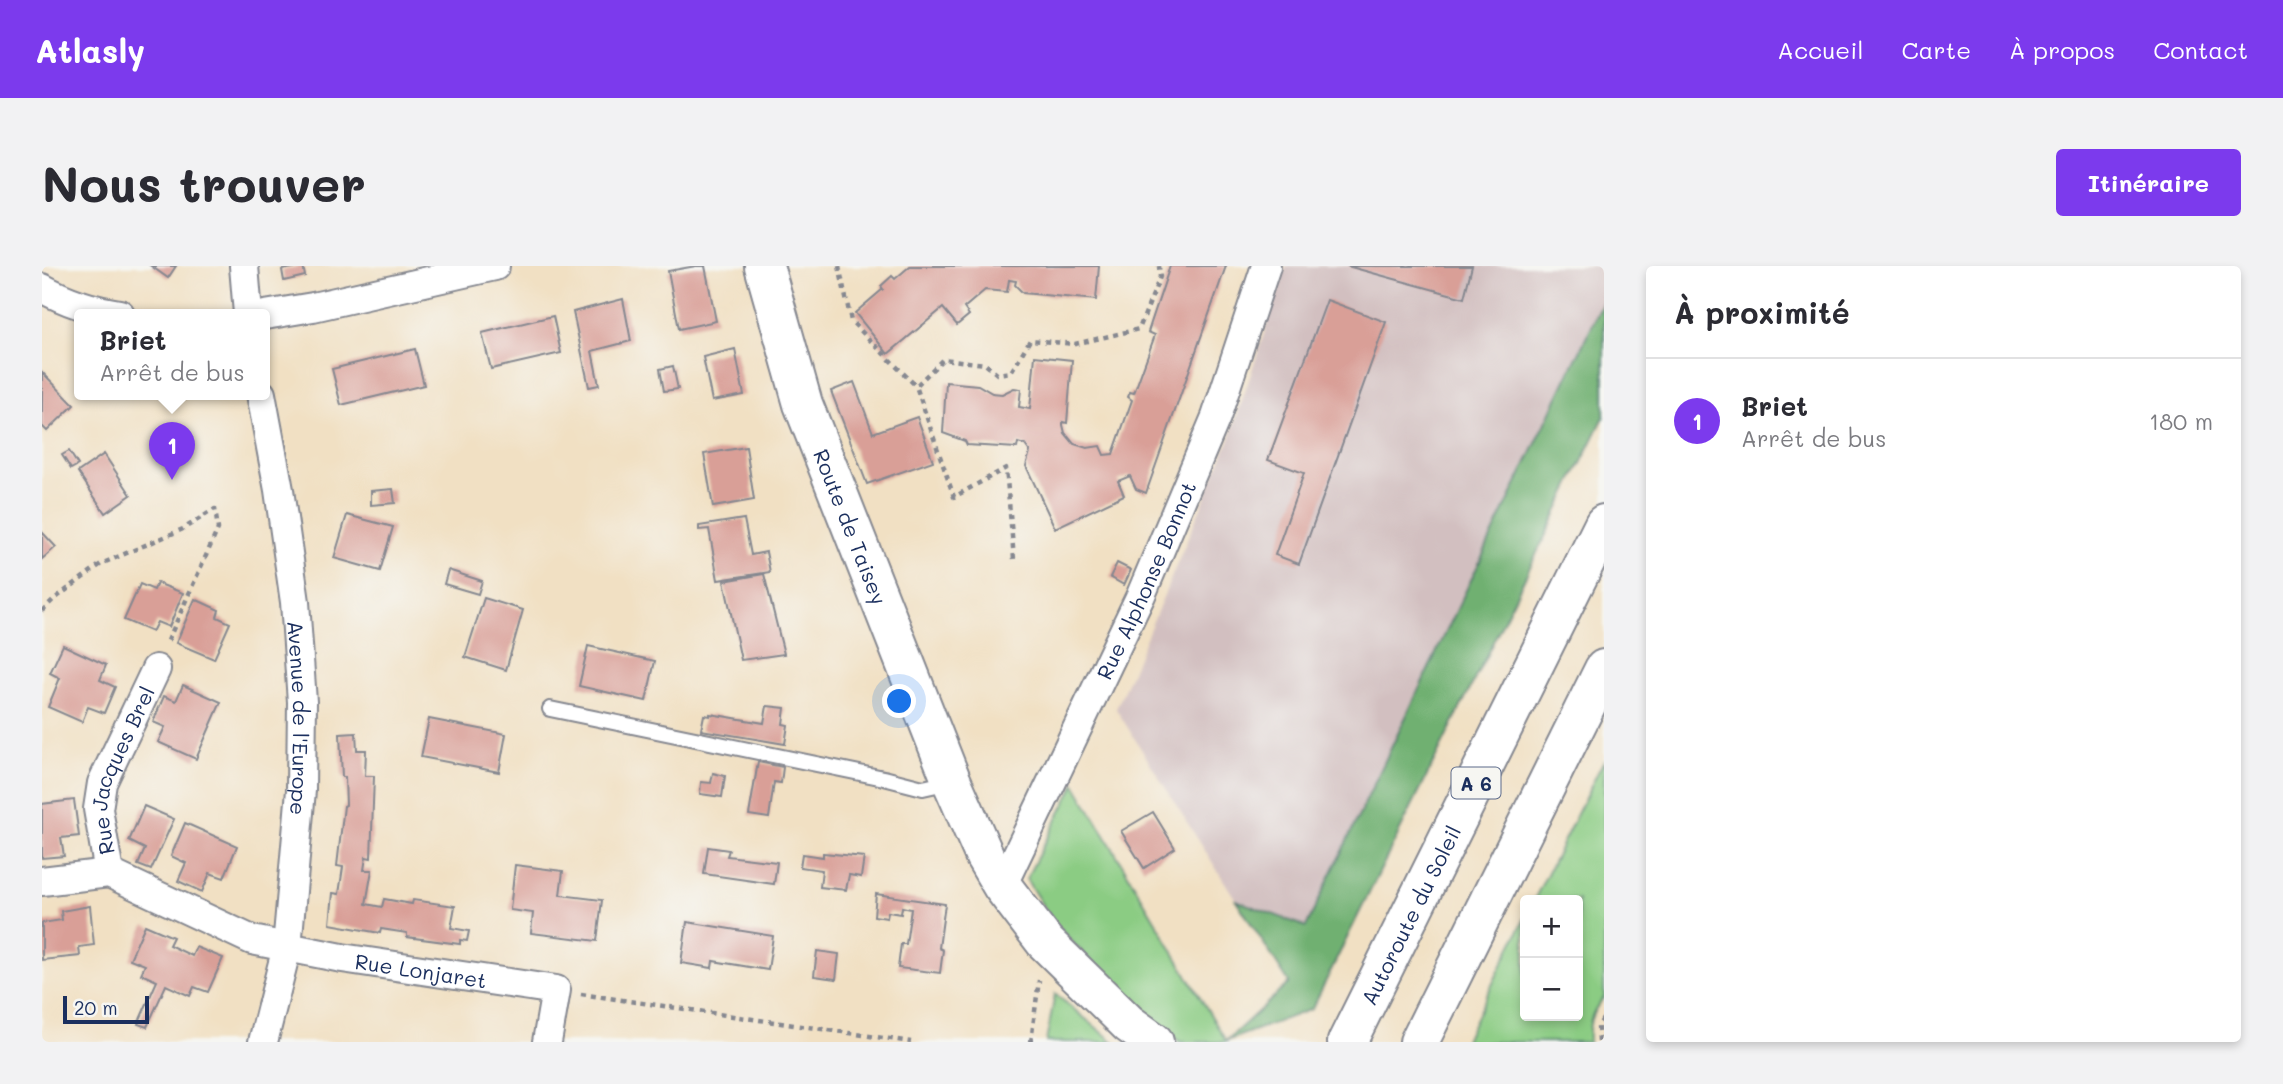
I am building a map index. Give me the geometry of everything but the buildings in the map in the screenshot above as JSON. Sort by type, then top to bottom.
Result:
[{"type":"main road","name":"Route de Taisey","points":[[764,266],[803,404],[952,782],[985,857],[1002,886],[1045,942],[1129,1024],[1154,1042]]},
{"type":"main road","name":"Autoroute du Soleil","points":[[1347,1042],[1604,524]]},
{"type":"main road","points":[[1419,1042],[1604,668]]},
{"type":"street","points":[[244,266],[248,309]]},
{"type":"street","points":[[270,314],[495,266]]},
{"type":"street","name":"Rue Alphonse Bonnot","points":[[1002,886],[1152,570],[1216,417],[1266,266]]},
{"type":"street","points":[[42,288],[65,300],[94,309]]},
{"type":"street","name":"Avenue de l'Europe","points":[[262,400],[279,490],[295,602],[302,702],[301,790],[287,947],[263,1042]]},
{"type":"street","name":"Rue Jacques Brel","points":[[108,873],[99,809],[102,783],[156,668]]},
{"type":"street","points":[[42,881],[108,873]]},
{"type":"street","name":"Rue Lonjaret","points":[[108,873],[252,940],[342,958],[556,990]]},
{"type":"street","points":[[547,1042],[556,990]]},
{"type":"lane","points":[[550,709],[923,788],[952,782]]},
{"type":"path","points":[[839,266],[851,321],[916,386],[954,497],[1006,468],[1014,559]]},
{"type":"path","points":[[916,386],[943,359],[985,363],[996,373],[1012,372],[1030,340],[1075,344],[1139,329],[1160,277],[1159,266]]},
{"type":"path","points":[[42,611],[101,564],[183,529],[215,509],[218,529],[156,668]]},
{"type":"path","points":[[1031,1042],[1045,942]]},
{"type":"path","points":[[556,990],[911,1042]]},
{"type":"path","points":[[1599,1042],[1598,1027],[1604,1017]]},
{"type":"shaded area","points":[[1286,266],[1604,266],[1604,300],[1306,928],[1236,900],[1116,709],[1230,438]]},
{"type":"green space","points":[[1604,300],[1604,417],[1312,1009],[1226,1041],[1289,983],[1236,900],[1306,927]]},
{"type":"green space","points":[[1604,760],[1604,998],[1591,1018],[1589,1042],[1464,1042],[1520,928],[1520,1021],[1583,1021],[1583,895],[1536,895]]},
{"type":"green space","points":[[1075,784],[1226,1042],[1181,1042],[1155,1028],[1053,922],[1026,879]]},
{"type":"green space","points":[[1055,994],[1114,1042],[1046,1042]]},
{"type":"place","name":"Briet","points":[[172,480]]}]
